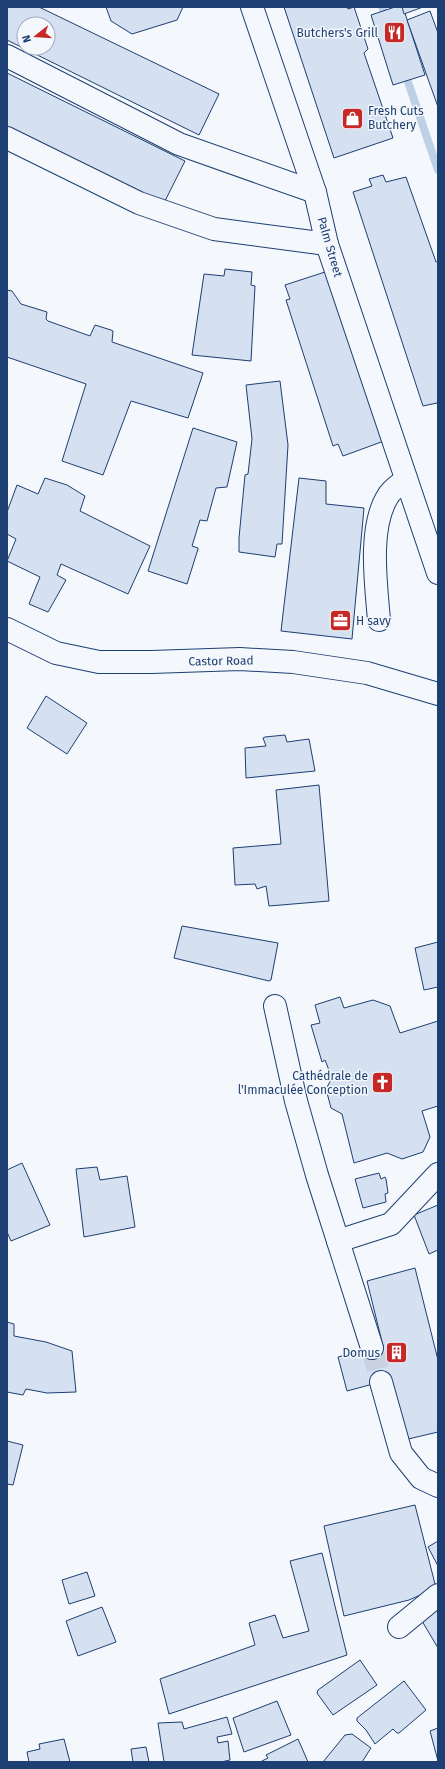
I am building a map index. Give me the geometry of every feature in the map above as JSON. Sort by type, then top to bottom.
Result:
[{"type":"main road","name":"Palm Street","points":[[252,7],[315,192],[327,244],[407,482]]},
{"type":"main road","points":[[7,56],[179,144],[315,192]]},
{"type":"main road","points":[[7,138],[139,203],[214,229],[327,244]]},
{"type":"main road","points":[[407,482],[438,531]]},
{"type":"main road","points":[[407,482],[438,573]]},
{"type":"main road","points":[[379,620],[375,540],[378,522],[389,495],[407,482]]},
{"type":"main road","name":"Castor Road","points":[[7,630],[56,653],[99,662],[240,659],[293,662],[367,673],[438,694]]},
{"type":"main road","points":[[275,1006],[296,1101],[317,1175],[372,1348]]},
{"type":"main road","points":[[338,1241],[391,1224],[438,1174]]},
{"type":"main road","points":[[381,1382],[401,1453],[421,1478],[438,1486]]},
{"type":"main road","points":[[399,1627],[438,1595]]},
{"type":"building","points":[[7,7],[39,7],[219,94],[199,135],[39,56],[56,56],[56,16],[16,16],[16,44],[7,40]]},
{"type":"building","points":[[106,7],[183,7],[177,20],[132,34],[111,21]]},
{"type":"building","points":[[284,7],[347,7],[348,9],[354,7],[368,49],[364,53],[393,138],[334,158]]},
{"type":"building","name":"Butchers's Grill","points":[[395,7],[403,7],[425,75],[393,85],[371,15]]},
{"type":"building","points":[[402,7],[423,7],[404,14]]},
{"type":"building","points":[[430,11],[438,33],[438,107],[407,20]]},
{"type":"building","points":[[7,73],[185,161],[163,205],[7,128]]},
{"type":"building","points":[[383,175],[386,182],[406,177],[436,262],[438,261],[438,405],[437,403],[423,406],[353,192],[372,186],[369,179]]},
{"type":"building","points":[[225,269],[252,272],[251,285],[255,286],[251,361],[192,355],[204,274],[224,276]]},
{"type":"building","points":[[328,271],[384,441],[343,456],[338,444],[333,446],[286,300],[290,299],[285,285]]},
{"type":"building","points":[[7,290],[12,291],[21,304],[47,312],[46,319],[48,321],[90,336],[95,325],[111,330],[113,331],[112,342],[203,373],[188,418],[131,401],[103,475],[62,461],[86,384],[7,357]]},
{"type":"building","points":[[280,381],[288,445],[282,544],[277,544],[275,557],[239,552],[239,538],[245,475],[248,474],[252,439],[246,385]]},
{"type":"building","points":[[193,428],[237,442],[227,487],[216,488],[207,521],[200,520],[192,546],[198,549],[187,584],[148,571]]},
{"type":"building","points":[[45,478],[67,485],[85,496],[80,511],[150,546],[128,594],[61,564],[57,575],[66,580],[48,612],[29,604],[40,577],[7,561],[16,539],[7,534],[7,512],[17,485],[38,494]]},
{"type":"building","points":[[299,478],[326,481],[326,504],[364,508],[352,639],[281,631]]},
{"type":"building","points":[[46,696],[87,723],[67,754],[27,728]]},
{"type":"building","points":[[285,735],[287,742],[309,739],[315,771],[246,778],[245,748],[266,746],[263,738]]},
{"type":"building","points":[[319,785],[329,901],[269,906],[266,886],[257,889],[255,884],[235,885],[233,848],[281,844],[276,790]]},
{"type":"building","points":[[182,926],[278,943],[271,980],[269,981],[174,958]]},
{"type":"building","points":[[438,942],[438,987],[424,990],[415,948]]},
{"type":"building","name":"Cathédrale de l'Immaculée Conception","points":[[340,997],[344,1008],[373,1000],[390,1006],[400,1033],[438,1021],[438,1106],[422,1111],[430,1137],[423,1152],[402,1159],[387,1153],[354,1163],[342,1114],[331,1108],[326,1089],[332,1078],[325,1060],[322,1062],[311,1025],[320,1023],[315,1005]]},
{"type":"building","points":[[22,1163],[50,1225],[11,1241],[7,1232],[7,1170]]},
{"type":"building","points":[[97,1167],[100,1180],[127,1176],[135,1227],[84,1237],[76,1169]]},
{"type":"building","points":[[379,1173],[381,1179],[385,1177],[386,1179],[388,1193],[385,1194],[386,1202],[363,1208],[355,1179]]},
{"type":"building","points":[[438,1205],[438,1250],[429,1254],[414,1215]]},
{"type":"building","name":"Domus","points":[[415,1268],[438,1360],[438,1432],[404,1440],[388,1380],[347,1391],[338,1357],[383,1346],[367,1281]]},
{"type":"building","points":[[7,1322],[14,1324],[14,1336],[46,1342],[72,1351],[76,1392],[47,1393],[26,1389],[23,1395],[7,1392]]},
{"type":"building","points":[[7,1441],[23,1445],[13,1485],[7,1484]]},
{"type":"building","points":[[415,1505],[436,1588],[409,1600],[344,1616],[324,1526]]},
{"type":"building","points":[[438,1541],[438,1566],[428,1547]]},
{"type":"building","points":[[322,1553],[347,1655],[169,1714],[160,1679],[255,1645],[249,1623],[275,1615],[283,1638],[309,1631],[290,1561]]},
{"type":"building","points":[[87,1572],[95,1596],[69,1604],[62,1580]]},
{"type":"building","points":[[102,1607],[116,1642],[78,1656],[66,1621]]},
{"type":"building","points":[[438,1608],[438,1648],[422,1621]]},
{"type":"building","points":[[360,1660],[377,1685],[333,1715],[317,1693],[318,1690]]},
{"type":"building","points":[[404,1681],[426,1710],[399,1733],[393,1729],[375,1744],[366,1730],[357,1721],[357,1718]]},
{"type":"building","points":[[277,1701],[291,1735],[244,1752],[233,1718]]},
{"type":"building","points":[[227,1717],[232,1734],[217,1737],[218,1743],[228,1741],[230,1760],[221,1762],[164,1762],[158,1723],[182,1722],[184,1729]]},
{"type":"building","points":[[438,1728],[438,1761],[430,1731]]},
{"type":"building","points":[[352,1734],[371,1748],[362,1762],[323,1762],[345,1735]]},
{"type":"building","points":[[64,1739],[70,1762],[29,1762],[27,1752],[40,1749],[39,1744]]},
{"type":"building","points":[[298,1739],[308,1762],[260,1762],[268,1758],[266,1755]]},
{"type":"building","points":[[146,1747],[149,1762],[133,1762],[131,1749]]},
{"type":"waterway","points":[[382,7],[387,21]]},
{"type":"waterway","points":[[404,70],[438,170]]},
{"type":"tunnel","points":[[372,1348],[381,1382]]},
{"type":"place","name":"Butchers's Grill","points":[[394,33]]},
{"type":"place","name":"Fresh Cuts Butchery","points":[[353,118]]},
{"type":"place","name":"H savy","points":[[341,621]]},
{"type":"place","name":"Cathédrale de l'Immaculée Conception","points":[[383,1083]]},
{"type":"place","name":"Domus","points":[[396,1353]]}]
